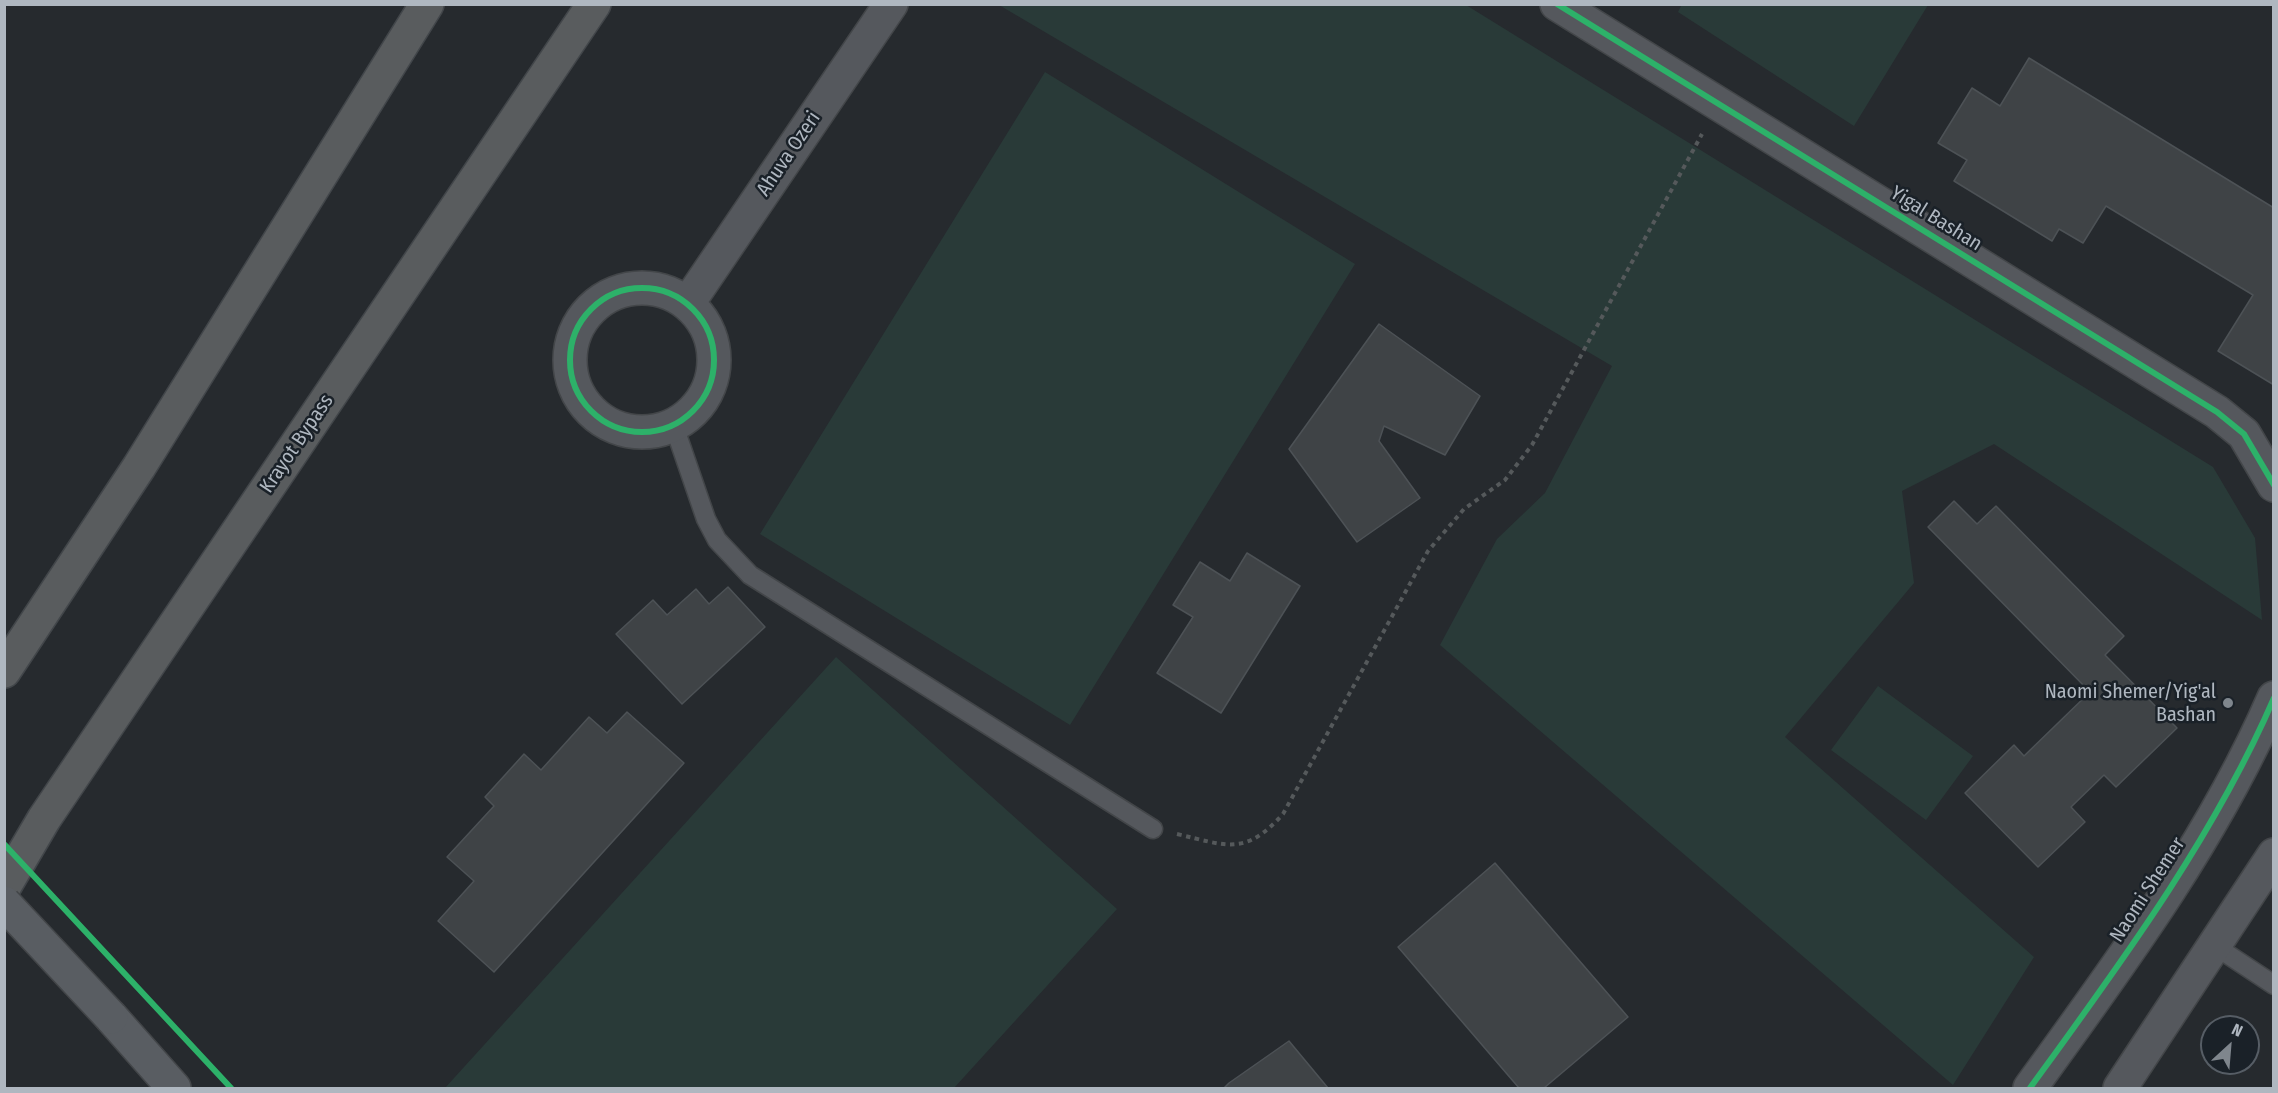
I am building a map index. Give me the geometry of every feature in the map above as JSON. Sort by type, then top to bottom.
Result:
[{"type":"highway","points":[[4,671],[139,467],[427,4]]},
{"type":"highway","name":"Krayot Bypass","points":[[4,887],[44,819],[594,4]]},
{"type":"highway","points":[[4,929],[128,694]]},
{"type":"main road","points":[[4,903],[111,1017],[174,1089]]},
{"type":"street","name":"Ahuva Ozeri","points":[[688,303],[891,4]]},
{"type":"street","name":"Yigal Bashan","points":[[1557,4],[2217,412],[2244,434],[2274,485]]},
{"type":"street","points":[[644,287],[667,292],[688,303],[707,330],[713,345],[715,369],[708,392],[694,412],[674,426],[651,433],[626,431],[603,422],[586,406],[574,386],[569,362],[572,339],[583,318],[599,301],[620,290],[644,287]]},
{"type":"street","name":"Yigal Bashan","points":[[2217,412],[2274,430]]},
{"type":"street","name":"Naomi Shemer","points":[[2030,1089],[2173,884],[2221,806],[2255,742],[2274,698]]},
{"type":"street","points":[[2120,1089],[2274,855]]},
{"type":"lane","points":[[674,426],[706,519],[717,540],[750,575],[1153,829]]},
{"type":"lane","points":[[2215,946],[2274,985]]},
{"type":"path","points":[[1153,829],[1227,846],[1250,842],[1283,814],[1428,551],[1464,509],[1505,480],[1532,445],[1719,104]]},
{"type":"shaded area","points":[[1682,4],[1928,5],[1854,126],[1678,12]]},
{"type":"shaded area","points":[[999,5],[1466,5],[2213,467],[2255,538],[2262,620],[1994,444],[1902,491],[1914,583],[1785,737],[2034,957],[1953,1085],[1440,645],[1497,539],[1545,493],[1612,366]]},
{"type":"shaded area","points":[[1045,72],[1355,264],[1070,725],[760,534]]},
{"type":"shaded area","points":[[836,657],[1117,909],[954,1088],[445,1088]]},
{"type":"shaded area","points":[[1878,686],[1973,756],[1926,820],[1831,750]]},
{"type":"building","points":[[2029,58],[2274,208],[2274,385],[2218,351],[2253,295],[2106,206],[2083,243],[2059,229],[2052,241],[1954,181],[1967,160],[1938,143],[1972,88],[2000,106]]},
{"type":"building","points":[[1379,324],[1480,396],[1445,455],[1384,426],[1379,441],[1420,498],[1357,542],[1289,449]]},
{"type":"building","points":[[1954,501],[1977,524],[1996,506],[2124,636],[2105,655],[2177,728],[2116,787],[2104,775],[2071,807],[2085,822],[2038,867],[1965,793],[2014,745],[2024,756],[2090,692],[1928,527]]},
{"type":"building","points":[[1247,553],[1300,586],[1221,713],[1157,673],[1193,617],[1173,605],[1200,562],[1230,581]]},
{"type":"building","points":[[728,587],[765,627],[682,704],[616,634],[653,600],[667,615],[696,589],[709,604]]},
{"type":"building","points":[[627,712],[684,763],[494,972],[438,921],[474,881],[447,857],[494,806],[485,797],[524,754],[541,770],[589,717],[607,733]]},
{"type":"building","points":[[1495,863],[1628,1017],[1544,1088],[1519,1088],[1398,947]]},
{"type":"building","points":[[1289,1041],[1328,1088],[1224,1088],[1229,1083]]},
{"type":"cycle path","points":[[1557,4],[2217,412],[2244,434],[2274,485]]},
{"type":"cycle path","points":[[642,288],[670,293],[693,309],[709,332],[714,360],[709,388],[693,411],[670,427],[642,432],[614,427],[591,411],[575,388],[570,360],[575,332],[591,309],[614,293],[642,288]]},
{"type":"cycle path","points":[[2030,1088],[2098,995],[2194,851],[2250,750],[2274,698]]},
{"type":"cycle path","points":[[4,844],[231,1088]]},
{"type":"place","name":"Naomi Shemer/Yig'al Bashan","points":[[2228,703]]}]
